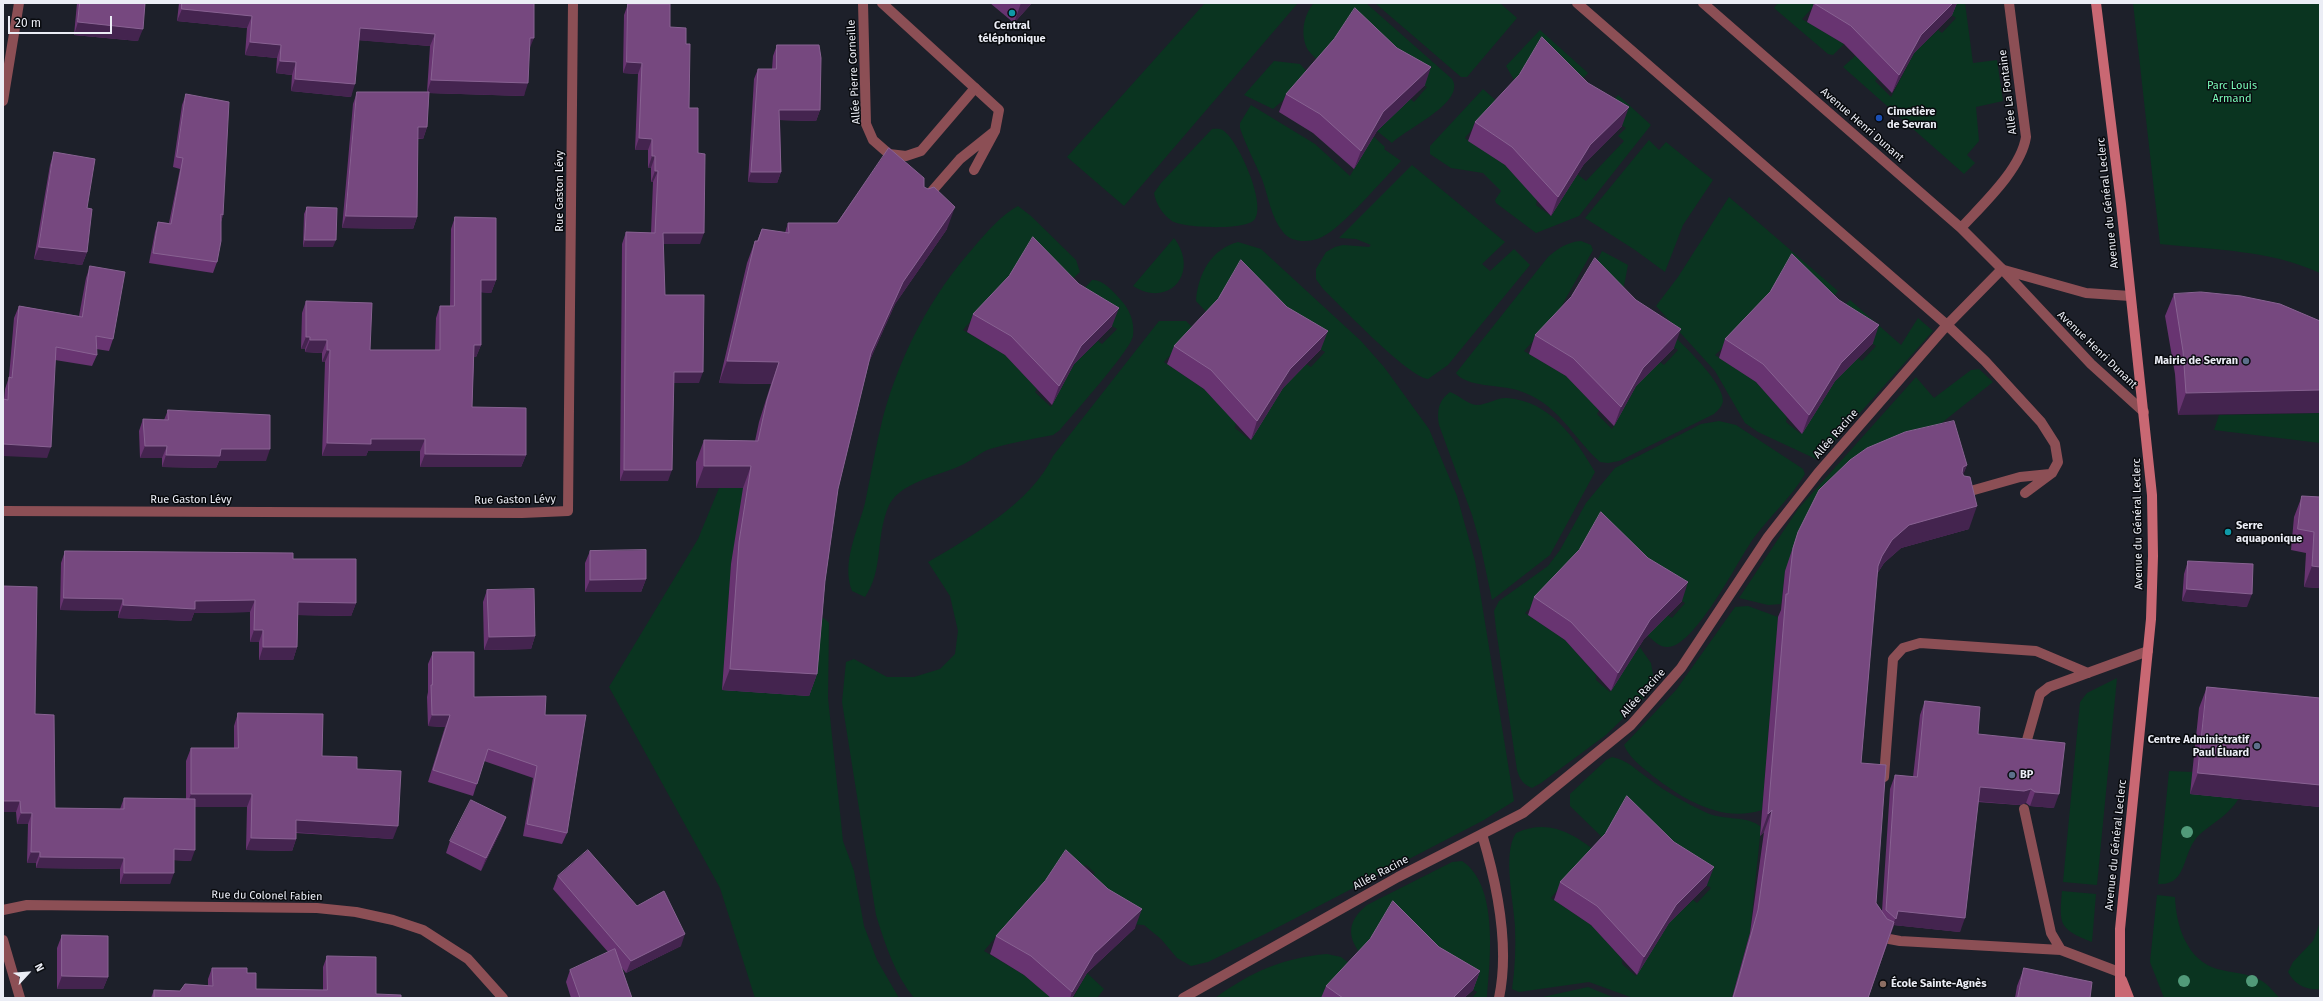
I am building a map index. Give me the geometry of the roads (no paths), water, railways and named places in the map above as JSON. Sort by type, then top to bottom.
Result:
[{"type":"main road","name":"Avenue du Général Leclerc","points":[[2096,3],[2120,196],[2151,478],[2153,556],[2148,651],[2120,929],[2120,998]]},
{"type":"main road","points":[[2119,972],[2129,998]]},
{"type":"street","points":[[3,101],[19,3]]},
{"type":"street","name":"Rue Gaston Lévy","points":[[3,511],[514,513],[568,511],[573,3]]},
{"type":"street","name":"Allée Pierre Corneille","points":[[863,3],[866,124],[873,140],[890,154],[906,156],[921,150],[975,88]]},
{"type":"street","points":[[882,3],[999,110],[995,131],[974,170]]},
{"type":"street","points":[[1577,3],[1947,325],[1985,361],[2041,422],[2055,444],[2058,462],[2052,473],[2025,493]]},
{"type":"street","name":"Avenue Henri Dunant","points":[[1703,3],[1961,228],[2002,269],[2090,364],[2144,412]]},
{"type":"street","name":"Allée La Fontaine","points":[[1961,228],[2009,172],[2024,150],[2026,137],[2009,3]]},
{"type":"street","points":[[921,204],[960,158],[995,131]]},
{"type":"street","name":"Allée Racine","points":[[1183,998],[1398,877],[1522,813],[1631,725],[1681,668],[1772,531],[1818,473],[1947,325],[2002,269]]},
{"type":"street","name":"Avenue Henri Dunant","points":[[2002,269],[2086,293],[2130,296]]},
{"type":"street","points":[[1960,494],[2020,477],[2052,473]]},
{"type":"street","points":[[1884,786],[1893,659],[1903,648],[1920,643],[2036,651],[2088,673]]},
{"type":"street","points":[[2025,747],[2040,694],[2049,687],[2148,651]]},
{"type":"street","points":[[2024,809],[2051,933],[2061,950]]},
{"type":"street","points":[[1482,834],[1492,867],[1500,910],[1502,982],[1498,998]]},
{"type":"street","name":"Rue du Colonel Fabien","points":[[3,910],[27,905],[317,908],[356,912],[393,920],[423,930],[468,959],[503,998]]},
{"type":"street","points":[[1874,919],[1874,926],[1884,938],[1900,941],[2061,950],[2119,972]]},
{"type":"street","points":[[3,940],[20,998]]},
{"type":"place","name":"Central téléphonique","points":[[1012,13]]},
{"type":"place","name":"Cimetière de Sevran","points":[[1879,118]]},
{"type":"place","name":"Mairie de Sevran","points":[[2246,361]]},
{"type":"place","name":"Serre aquaponique","points":[[2228,532]]},
{"type":"place","name":"Centre Administratif Paul Éluard","points":[[2257,746]]},
{"type":"place","name":"BP","points":[[2012,775]]},
{"type":"place","name":"École Sainte-Agnès","points":[[1883,984]]},
{"type":"park label","name":"Parc Louis Armand","points":[[2232,92]]}]
